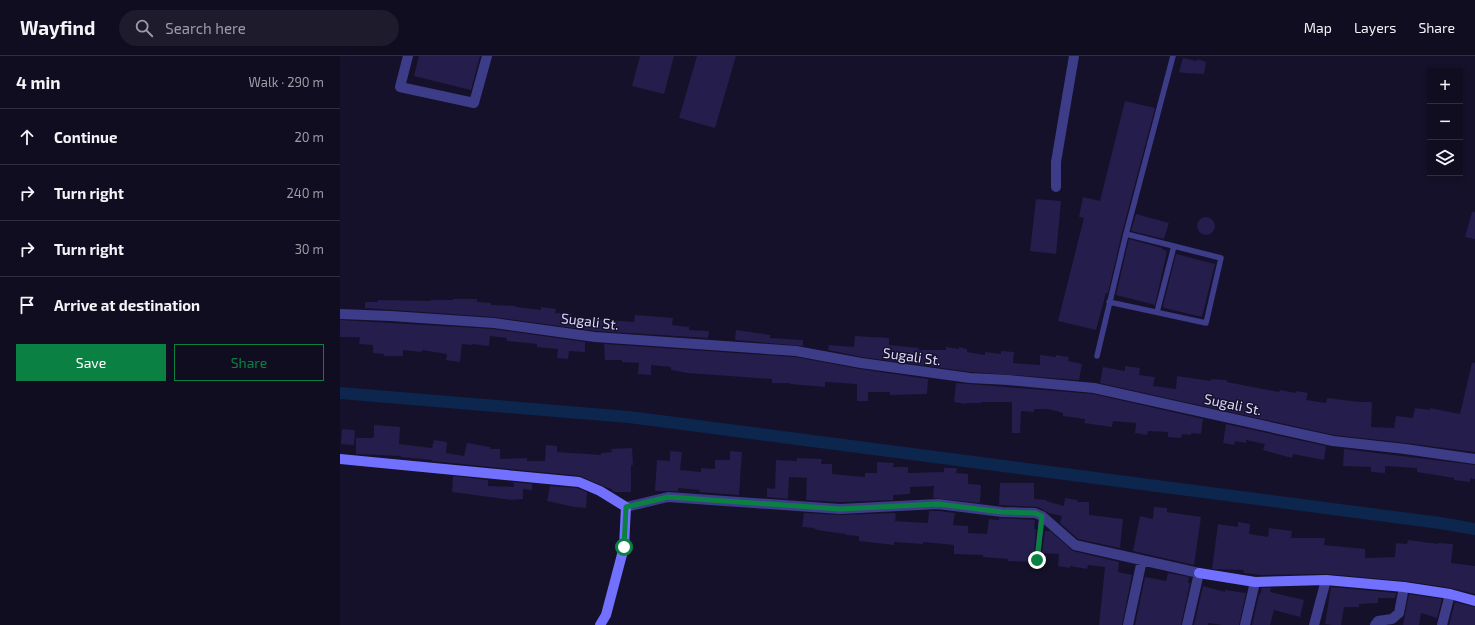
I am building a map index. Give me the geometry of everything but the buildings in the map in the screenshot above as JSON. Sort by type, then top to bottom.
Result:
[{"type":"street","points":[[408,56],[400,87],[474,103],[487,56]]},
{"type":"street","points":[[1056,186],[1056,162],[1074,56]]},
{"type":"street","name":"Sugali St.","points":[[340,314],[390,316],[494,324],[595,336],[796,352],[861,363],[970,378],[1094,388],[1333,441],[1475,458]]},
{"type":"street","points":[[340,459],[579,482],[600,491],[626,507],[668,497],[840,509],[938,504],[1002,512],[1035,513],[1042,516],[1075,545],[1199,573],[1255,582],[1326,580],[1450,594],[1475,601]]},
{"type":"street","points":[[600,625],[606,616],[624,547],[626,507]]},
{"type":"street","points":[[1128,625],[1142,560]]},
{"type":"street","points":[[1187,625],[1199,573]]},
{"type":"street","points":[[1314,625],[1326,580]]},
{"type":"street","points":[[1245,625],[1255,582]]},
{"type":"street","points":[[1375,625],[1378,621],[1392,618],[1399,613],[1404,588]]},
{"type":"street","points":[[1442,625],[1450,594]]},
{"type":"lane","points":[[1097,356],[1126,234],[1173,56]]},
{"type":"lane","points":[[1109,302],[1206,323],[1221,258],[1126,234]]},
{"type":"lane","points":[[1157,312],[1174,246]]},
{"type":"lane","points":[[1037,560],[1042,516]]},
{"type":"waterway","points":[[340,393],[629,417],[1440,523],[1475,529]]},
{"type":"route","points":[[624,547],[626,507],[668,497],[840,509],[938,504],[1002,512],[1035,513],[1042,516],[1037,560]]}]
